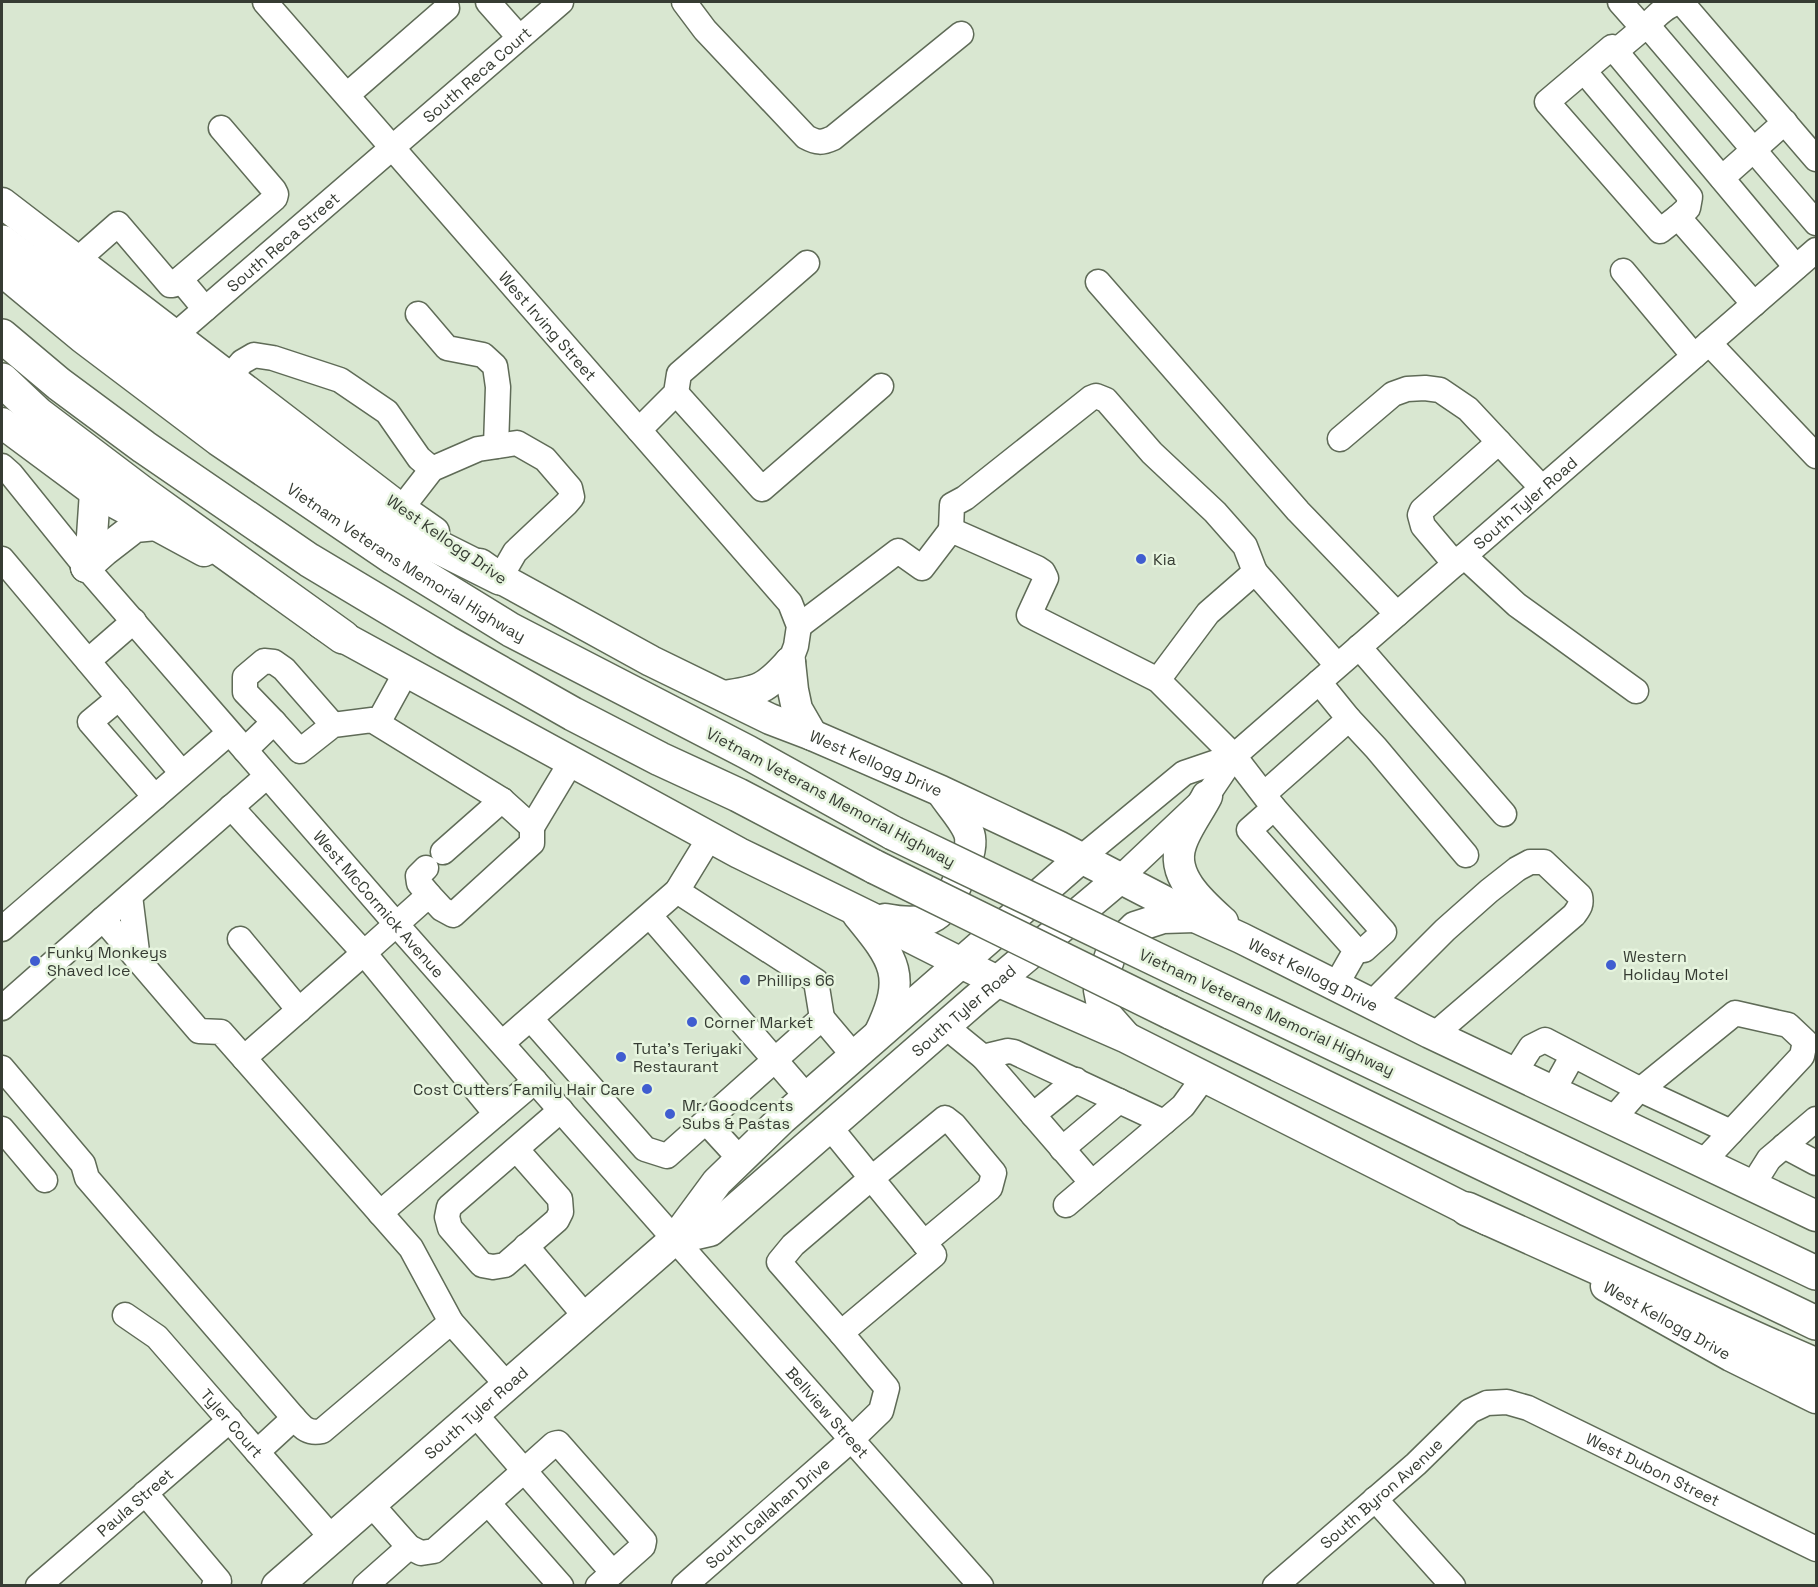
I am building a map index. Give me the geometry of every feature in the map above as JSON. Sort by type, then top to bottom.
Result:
[{"type":"highway","points":[[2,242],[283,453],[404,530],[500,578]]},
{"type":"highway","name":"Vietnam Veterans Memorial Highway","points":[[2,269],[84,337],[219,439],[394,558],[512,630],[747,752],[893,833],[1816,1273]]},
{"type":"highway","points":[[2,336],[59,384],[144,447],[309,560],[573,714],[660,759],[738,795],[875,867],[1170,1012],[1816,1323]]},
{"type":"highway","points":[[2,380],[38,414],[122,478],[343,637]]},
{"type":"highway","points":[[1467,1209],[1816,1365]]},
{"type":"main road","name":"West Kellogg Drive","points":[[2,203],[401,508],[500,578],[651,661],[770,719],[941,791],[1082,858],[1119,879],[1434,1034],[1816,1216]]},
{"type":"main road","name":"West Kellogg Drive","points":[[2,423],[95,492],[227,564],[343,637],[710,837],[997,981],[1127,1038],[1467,1209],[1731,1356],[1816,1398]]},
{"type":"main road","points":[[86,567],[91,550],[95,492]]},
{"type":"main road","points":[[86,567],[135,527],[156,525]]},
{"type":"main road","points":[[724,696],[761,688],[775,680],[790,662]]},
{"type":"main road","points":[[790,662],[792,690],[797,709],[812,735]]},
{"type":"main road","points":[[861,912],[907,923],[927,920],[942,910],[954,895],[969,851],[970,835],[941,791]]},
{"type":"main road","points":[[1207,796],[1180,845],[1180,867],[1185,879],[1202,903],[1241,938]]},
{"type":"main road","name":"South Tyler Road","points":[[277,1586],[675,1239],[717,1182],[740,1159],[807,1097],[1082,858]]},
{"type":"main road","name":"South Tyler Road","points":[[675,1239],[710,1230],[997,981],[1119,879]]},
{"type":"main road","points":[[861,912],[882,944],[895,971],[896,990],[889,1013],[878,1036]]},
{"type":"main road","points":[[1127,1038],[1103,1011],[1099,990],[1112,950],[1135,927],[1163,918],[1195,917]]},
{"type":"street","name":"West Irving Street","points":[[264,2],[789,603],[800,626]]},
{"type":"street","points":[[488,2],[519,38]]},
{"type":"street","name":"South Reca Court","points":[[392,146],[561,2]]},
{"type":"street","points":[[684,2],[705,30],[806,138],[815,142],[824,142],[833,138],[961,34]]},
{"type":"street","points":[[1620,2],[1645,26],[1816,223]]},
{"type":"street","points":[[1616,51],[1669,6],[1677,2],[1682,3],[1816,159]]},
{"type":"street","points":[[347,95],[447,8]]},
{"type":"street","points":[[1584,71],[1690,197],[1688,208],[1660,231],[1548,102],[1584,71],[1612,47],[1797,267]]},
{"type":"street","points":[[1722,178],[1785,122]]},
{"type":"street","points":[[76,261],[118,224],[170,285],[173,285],[275,198],[276,194],[220,128]]},
{"type":"street","name":"South Reca Street","points":[[174,336],[392,146]]},
{"type":"street","points":[[256,215],[280,243]]},
{"type":"street","points":[[1678,217],[1754,304]]},
{"type":"street","name":"South Tyler Road","points":[[1119,879],[1207,796],[1234,756],[1816,250]]},
{"type":"street","points":[[639,430],[676,393],[679,374],[807,263]]},
{"type":"street","points":[[1623,271],[1816,456]]},
{"type":"street","points":[[180,279],[205,309]]},
{"type":"street","points":[[1098,282],[1298,511],[1397,614]]},
{"type":"street","points":[[418,314],[447,348],[483,355],[495,366],[498,387],[496,446]]},
{"type":"street","points":[[229,377],[243,362],[254,355],[273,358],[340,380],[387,412],[419,458],[432,469]]},
{"type":"street","points":[[676,393],[762,489],[881,386]]},
{"type":"street","points":[[1340,439],[1394,394],[1407,389],[1440,390],[1468,409],[1542,489]]},
{"type":"street","points":[[790,662],[800,626],[898,551],[922,568],[951,530],[952,505],[965,498],[1096,396],[1106,400],[1152,453],[1215,512],[1245,546],[1255,572],[1337,665]]},
{"type":"street","points":[[1499,442],[1422,510],[1420,516],[1423,526],[1460,560],[1517,605],[1636,691]]},
{"type":"street","points":[[401,508],[432,469],[478,449],[517,443],[545,459],[570,488],[572,497],[515,552],[500,578]]},
{"type":"street","name":"West McCormick Avenue","points":[[2,466],[267,776],[675,1239]]},
{"type":"street","points":[[951,530],[1043,572],[1046,578],[1029,615],[1158,680],[1234,756],[1269,801],[1384,932],[1364,950],[1356,950],[1249,830],[1269,801],[1349,719]]},
{"type":"street","points":[[2,559],[182,773]]},
{"type":"street","points":[[1158,680],[1208,613],[1255,572]]},
{"type":"street","points":[[88,661],[134,621]]},
{"type":"street","points":[[1359,647],[1504,814]]},
{"type":"street","points":[[333,725],[284,669],[274,662],[264,661],[245,677],[245,692],[300,751],[333,725],[372,720],[502,800],[532,827]]},
{"type":"street","points":[[378,723],[406,672]]},
{"type":"street","points":[[1318,682],[1466,855]]},
{"type":"street","points":[[119,698],[90,722],[155,797]]},
{"type":"street","points":[[2,930],[182,773],[237,741],[274,723]]},
{"type":"street","name":"South Tyler Road","points":[[1082,858],[1184,772],[1234,756]]},
{"type":"street","points":[[502,800],[418,876],[418,883],[442,909],[453,915],[532,843],[532,827],[571,762]]},
{"type":"street","points":[[2,1008],[267,776]]},
{"type":"street","points":[[231,807],[364,953],[496,1114]]},
{"type":"street","points":[[502,1043],[677,891],[710,837]]},
{"type":"street","points":[[1372,1003],[1445,930],[1489,891],[1530,862],[1544,862],[1580,896],[1580,907],[1541,944],[1434,1034]]},
{"type":"street","points":[[677,891],[816,981],[822,1018],[854,1056]]},
{"type":"street","points":[[244,1058],[429,895]]},
{"type":"street","points":[[130,896],[138,960]]},
{"type":"street","points":[[650,916],[807,1097]]},
{"type":"street","points":[[103,919],[199,1031],[221,1032],[411,1248],[451,1322],[507,1385]]},
{"type":"street","points":[[240,939],[299,1010]]},
{"type":"street","points":[[1336,985],[1356,950]]},
{"type":"street","points":[[1613,1119],[1641,1090],[1735,1013],[1788,1025],[1804,1041],[1802,1056],[1703,1162]]},
{"type":"street","points":[[531,1019],[645,1149],[667,1156],[822,1018]]},
{"type":"street","points":[[945,1026],[983,1057],[1092,1183]]},
{"type":"street","points":[[1515,1072],[1531,1047],[1545,1040],[1641,1090],[1731,1132]]},
{"type":"street","points":[[983,1057],[1008,1051],[1014,1052],[1164,1122]]},
{"type":"street","points":[[1553,1091],[1573,1055]]},
{"type":"street","points":[[2,1068],[83,1164],[87,1178],[306,1431],[315,1433],[322,1431],[451,1322]]},
{"type":"street","points":[[1066,1205],[1183,1106],[1204,1077]]},
{"type":"street","points":[[1033,1115],[1076,1080]]},
{"type":"street","points":[[380,1213],[535,1081]]},
{"type":"street","points":[[1062,1149],[1119,1101]]},
{"type":"street","points":[[516,1149],[560,1200],[561,1212],[557,1220],[526,1246],[504,1264],[493,1268],[482,1265],[450,1228],[447,1217],[449,1207],[561,1110]]},
{"type":"street","points":[[829,1126],[872,1178],[934,1255],[841,1333],[779,1262],[793,1245],[872,1178],[945,1118],[954,1125],[994,1173],[990,1188],[924,1242]]},
{"type":"street","points":[[1752,1185],[1769,1159],[1816,1119]]},
{"type":"street","points":[[706,1122],[740,1159]]},
{"type":"street","points":[[2,1129],[45,1180]]},
{"type":"street","points":[[1784,1146],[1816,1163]]},
{"type":"street","name":"Bellview Street","points":[[675,1239],[981,1586]]},
{"type":"street","points":[[526,1246],[586,1317]]},
{"type":"street","name":"Tyler Court","points":[[124,1315],[157,1336],[332,1538]]},
{"type":"street","name":"South Callahan Drive","points":[[684,1586],[881,1411],[887,1388],[841,1333]]},
{"type":"street","name":"West Dubon Street","points":[[1487,1403],[1507,1402],[1528,1408],[1816,1549]]},
{"type":"street","name":"South Byron Avenue","points":[[1275,1586],[1416,1464],[1470,1411],[1487,1403]]},
{"type":"street","points":[[371,1504],[409,1547],[421,1553],[434,1551],[488,1503],[525,1470],[554,1444],[560,1444],[644,1541],[643,1546],[606,1579],[525,1470],[475,1414]]},
{"type":"street","points":[[257,1452],[294,1418]]},
{"type":"street","name":"Paula Street","points":[[38,1586],[230,1420]]},
{"type":"street","points":[[145,1493],[219,1581],[214,1586]]},
{"type":"street","points":[[1375,1499],[1453,1586]]},
{"type":"street","points":[[488,1503],[561,1586]]},
{"type":"street","points":[[365,1586],[409,1547]]},
{"type":"place","name":"Kia","points":[[1141,559]]},
{"type":"place","name":"Funky Monkeys Shaved Ice","points":[[35,961]]},
{"type":"place","name":"Western Holiday Motel","points":[[1611,965]]},
{"type":"place","name":"Phillips 66","points":[[745,980]]},
{"type":"place","name":"Corner Market","points":[[692,1022]]},
{"type":"place","name":"Tuta's Teriyaki Restaurant","points":[[621,1057]]},
{"type":"place","name":"Cost Cutters Family Hair Care","points":[[647,1089]]},
{"type":"place","name":"Mr. Goodcents Subs & Pastas","points":[[670,1114]]}]
